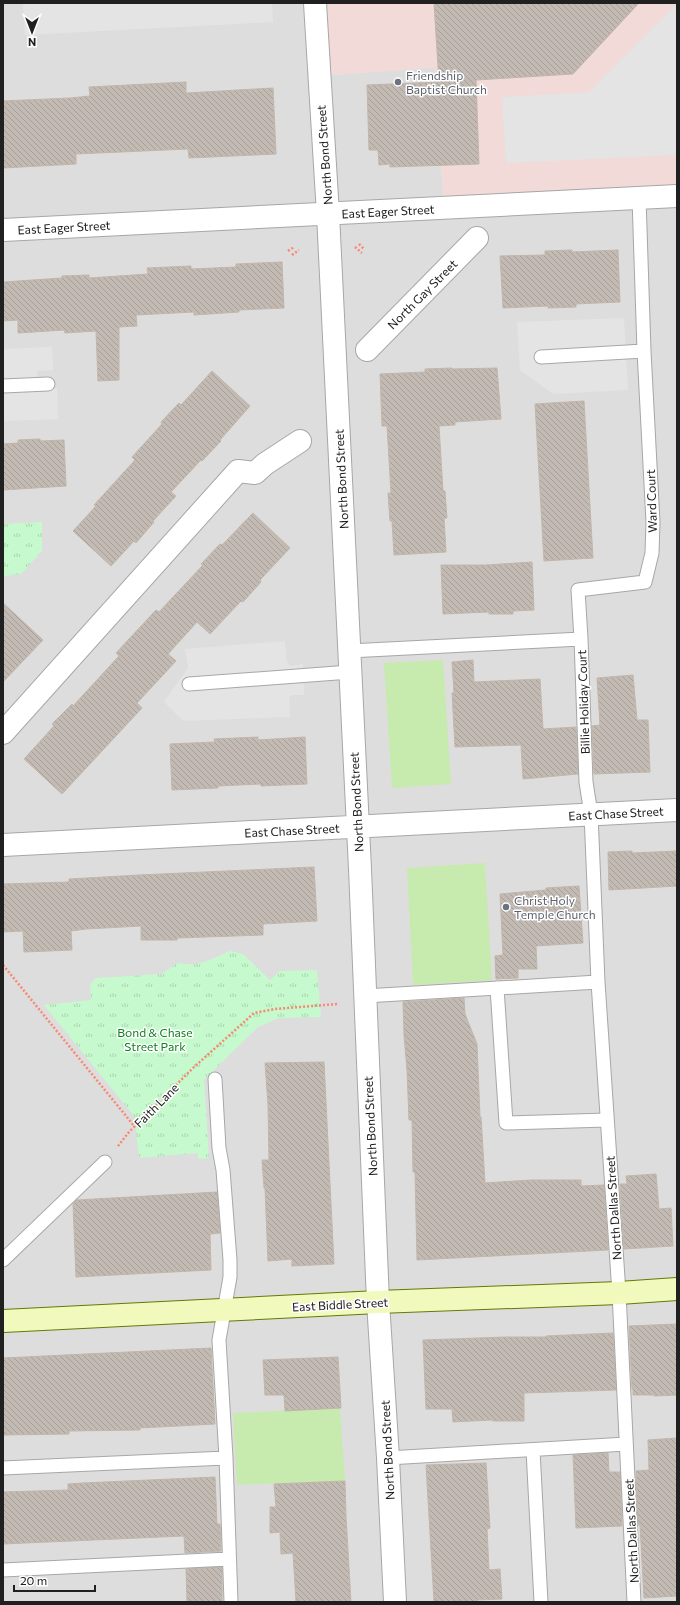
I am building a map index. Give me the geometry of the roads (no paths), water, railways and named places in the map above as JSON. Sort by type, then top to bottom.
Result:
[{"type":"main road","name":"East Biddle Street","points":[[3,1321],[378,1302],[620,1293],[677,1289]]},
{"type":"street","name":"North Bond Street","points":[[315,3],[328,214],[378,1302],[395,1602]]},
{"type":"street","name":"East Eager Street","points":[[3,230],[677,196]]},
{"type":"street","name":"North Gay Street","points":[[367,350],[476,238]]},
{"type":"street","points":[[3,733],[238,471],[255,473],[265,464],[300,441]]},
{"type":"street","name":"East Chase Street","points":[[3,845],[677,810]]},
{"type":"lane","name":"Ward Court","points":[[578,590],[645,582],[652,553],[653,522],[644,351],[639,198]]},
{"type":"lane","points":[[541,357],[644,351]]},
{"type":"lane","points":[[3,386],[48,384]]},
{"type":"lane","name":"Billie Holiday Court","points":[[578,590],[582,639],[586,782],[591,814]]},
{"type":"lane","points":[[349,651],[582,639]]},
{"type":"lane","points":[[189,684],[350,672]]},
{"type":"lane","name":"North Dallas Street","points":[[591,814],[598,982],[620,1293],[634,1602]]},
{"type":"lane","points":[[365,996],[598,982]]},
{"type":"lane","points":[[497,988],[506,1123],[607,1120]]},
{"type":"lane","points":[[215,1078],[219,1148],[223,1170],[230,1260],[230,1277],[219,1340],[226,1458],[231,1602]]},
{"type":"lane","points":[[3,1260],[105,1162]]},
{"type":"lane","points":[[388,1458],[626,1444]]},
{"type":"lane","points":[[533,1450],[540,1602]]},
{"type":"lane","points":[[3,1468],[226,1458]]},
{"type":"lane","points":[[3,1570],[229,1559]]},
{"type":"place","name":"Friendship Baptist Church","points":[[398,82]]},
{"type":"place","name":"Christ Holy Temple Church","points":[[506,907]]},
{"type":"park label","name":"Bond & Chase Street Park","points":[[155,1039]]}]
